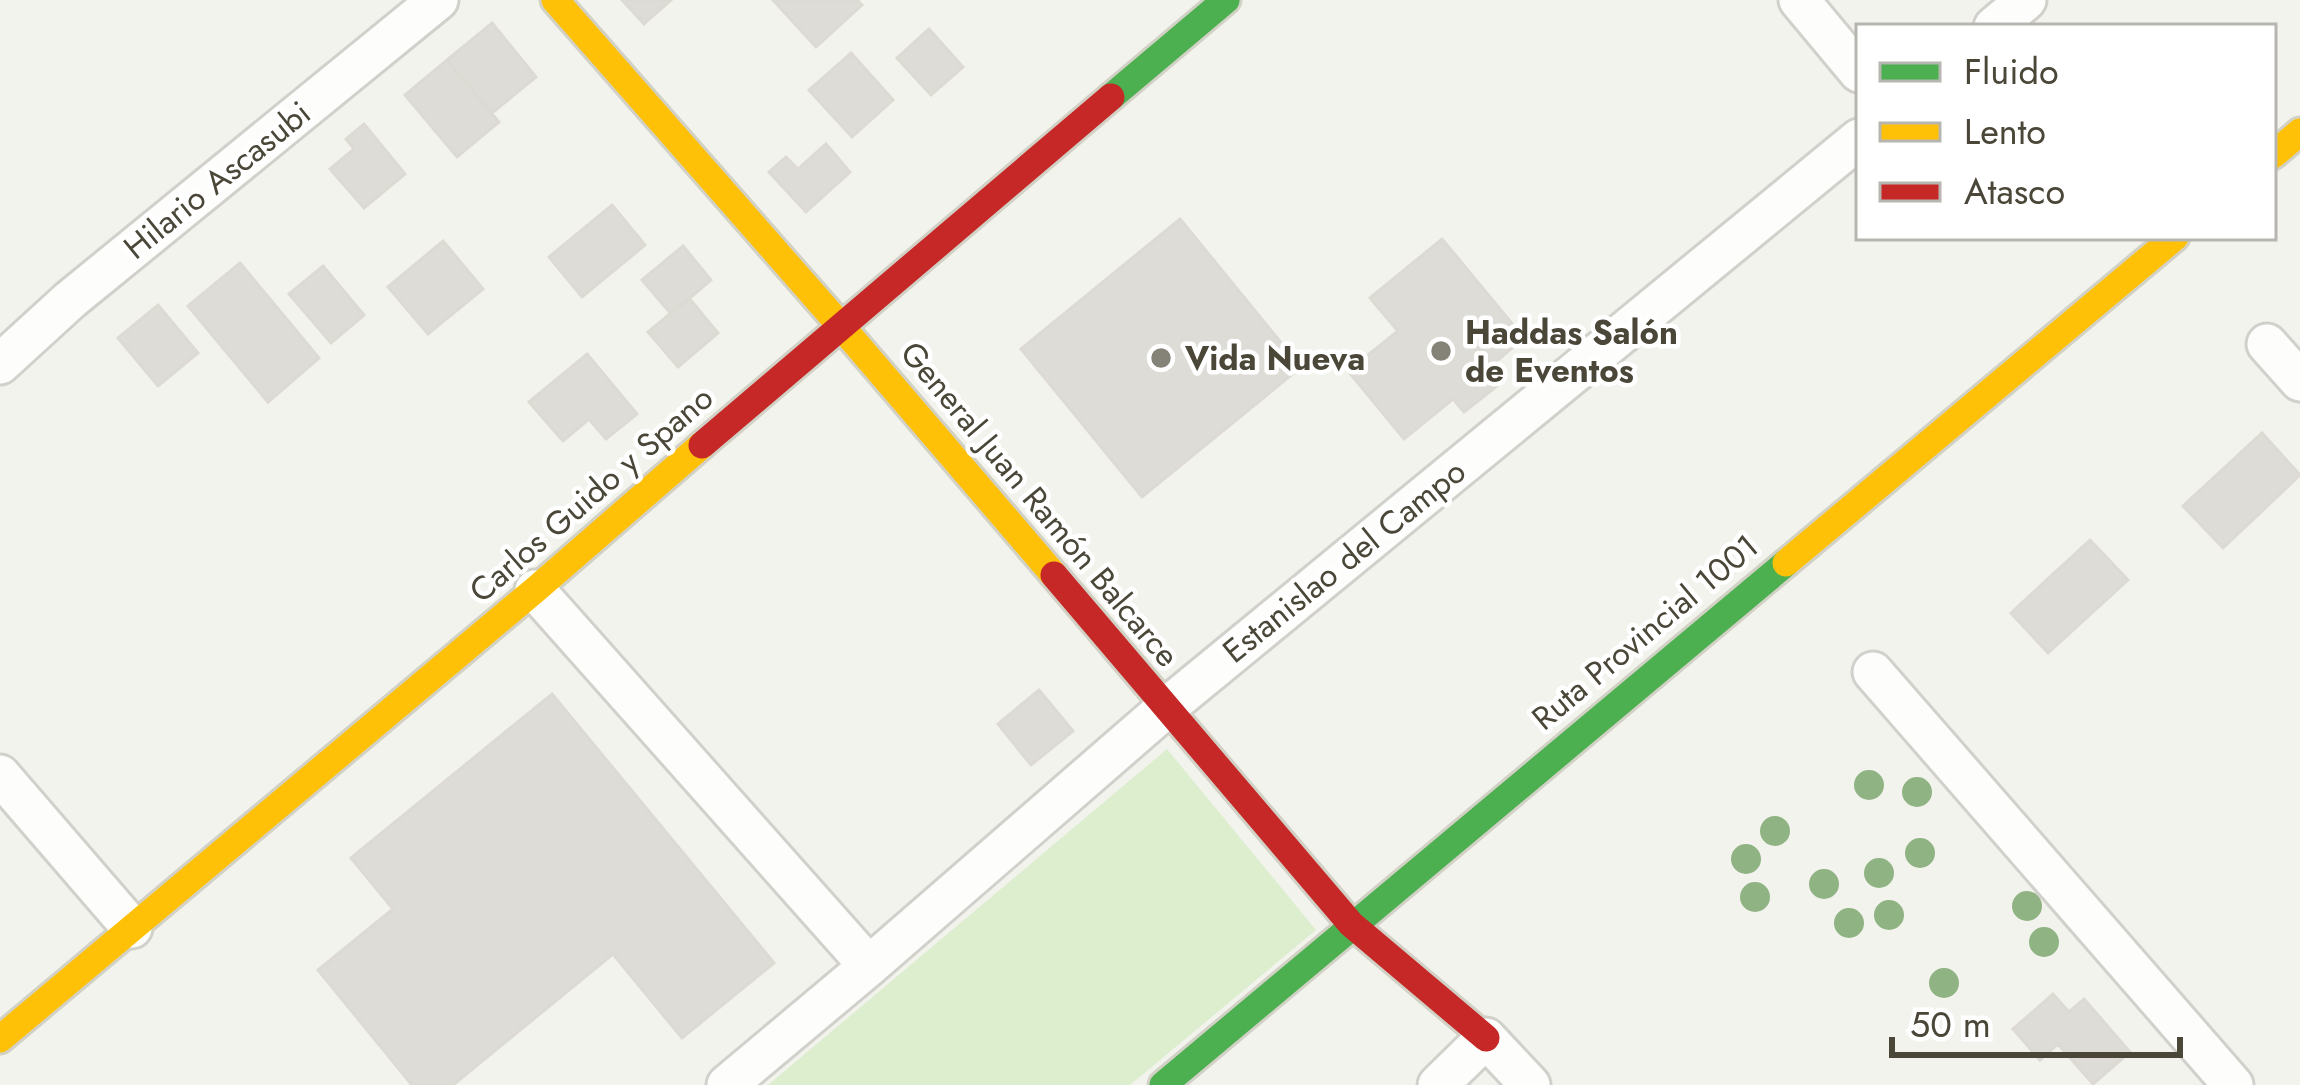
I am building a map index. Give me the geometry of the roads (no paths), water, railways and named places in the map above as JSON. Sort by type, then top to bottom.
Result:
[{"type":"street","name":"Hilario Ascasubi","points":[[0,364],[70,300],[438,0]]},
{"type":"street","name":"General Juan Ramón Balcarce","points":[[554,0],[1352,924],[1486,1038]]},
{"type":"street","name":"Carlos Guido y Spano","points":[[0,1039],[1226,0]]},
{"type":"street","points":[[1799,0],[1856,68]]},
{"type":"street","points":[[1998,24],[2026,0]]},
{"type":"street","points":[[2276,152],[2300,132]]},
{"type":"street","name":"Estanislao del Campo","points":[[727,1085],[1166,708],[1856,141]]},
{"type":"street","name":"Ruta Provincial 1001","points":[[1163,1085],[2171,240]]},
{"type":"street","points":[[2267,344],[2300,382]]},
{"type":"street","points":[[535,590],[869,966]]},
{"type":"street","points":[[1873,671],[2233,1085]]},
{"type":"street","points":[[0,775],[132,928]]},
{"type":"street","points":[[1438,1085],[1486,1038],[1530,1085]]},
{"type":"place","name":"Haddas Salón de Eventos","points":[[1441,351]]},
{"type":"place","name":"Vida Nueva","points":[[1161,358]]}]
